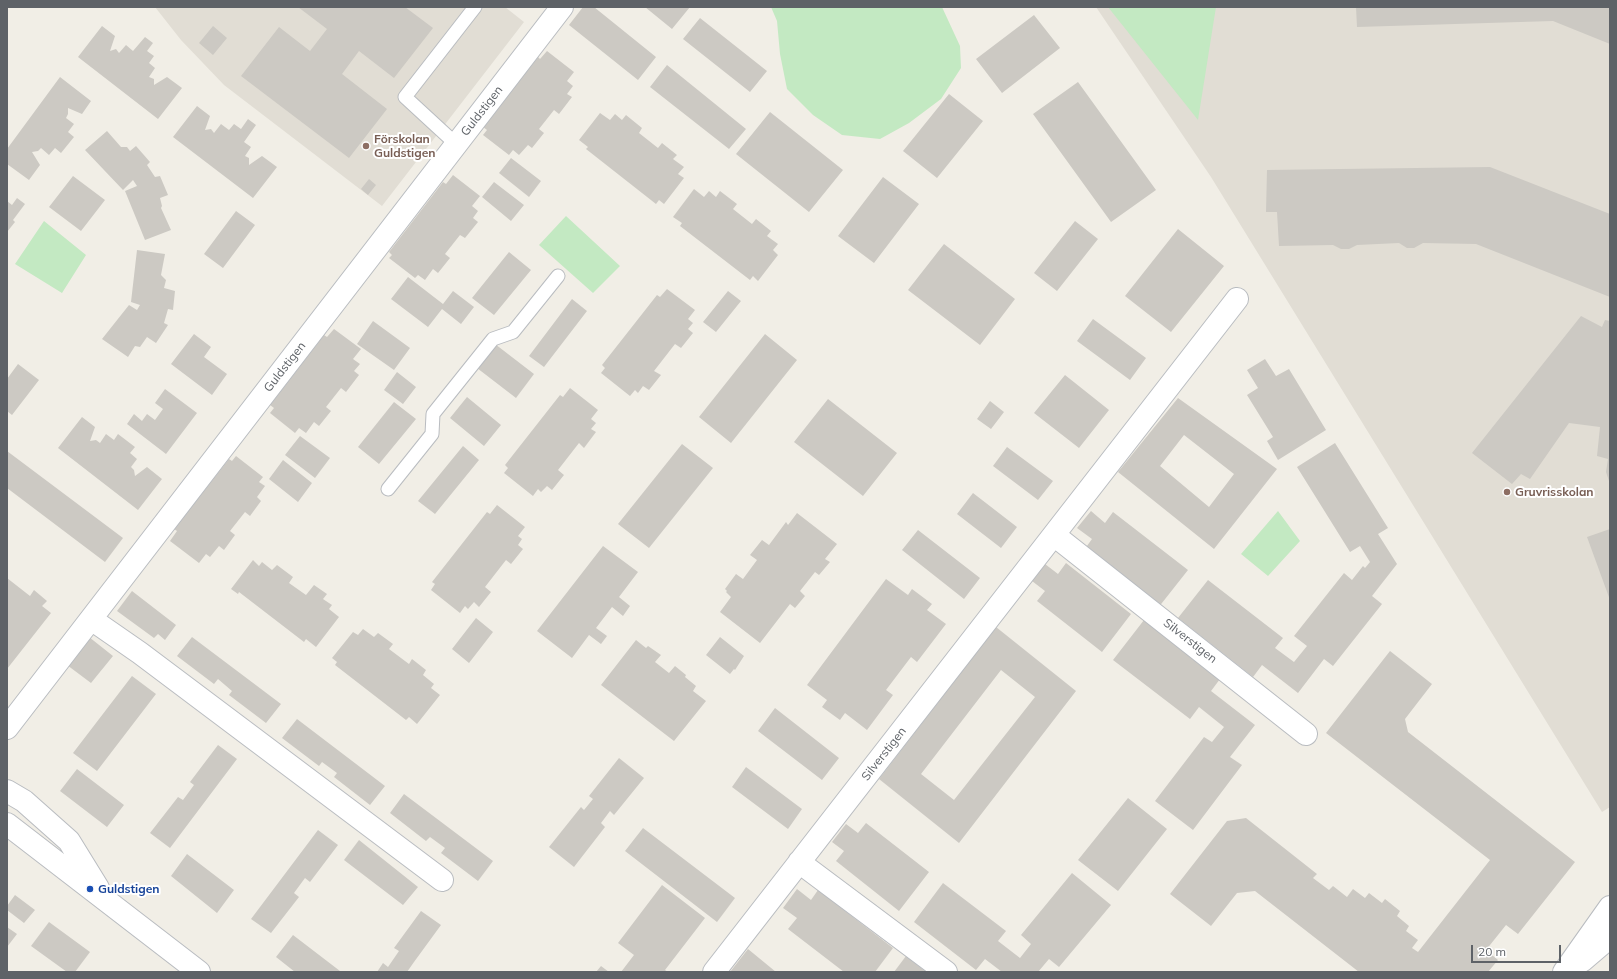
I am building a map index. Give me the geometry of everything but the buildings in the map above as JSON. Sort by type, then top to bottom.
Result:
[{"type":"street","name":"Guldstigen","points":[[7,728],[562,7]]},
{"type":"street","name":"Silverstigen","points":[[714,972],[1237,299]]},
{"type":"street","name":"Silverstigen","points":[[1054,535],[1306,734]]},
{"type":"street","points":[[91,619],[140,653],[442,880]]},
{"type":"street","points":[[7,791],[24,801],[69,841],[105,899]]},
{"type":"street","points":[[7,824],[199,972]]},
{"type":"street","points":[[800,862],[946,972]]},
{"type":"street","points":[[1564,972],[1610,907]]},
{"type":"street","points":[[1569,972],[1610,937]]},
{"type":"lane","points":[[456,144],[405,97],[475,7]]},
{"type":"lane","points":[[388,489],[432,434],[433,414],[456,385],[493,339],[513,332],[558,276]]},
{"type":"shaded area","name":"Förskolan Guldstigen","points":[[155,7],[505,7],[524,22],[382,206],[224,85],[181,40]]},
{"type":"shaded area","name":"Gruvrisskolan","points":[[1096,7],[1610,7],[1610,807],[1602,812],[1211,177]]},
{"type":"green space","points":[[771,7],[942,7],[960,46],[961,68],[941,99],[909,123],[880,139],[842,135],[813,115],[787,89],[780,54],[777,21]]},
{"type":"green space","points":[[1108,7],[1216,7],[1198,120]]},
{"type":"green space","points":[[566,216],[620,266],[593,293],[539,245]]},
{"type":"green space","points":[[44,221],[86,255],[62,293],[15,264]]},
{"type":"green space","points":[[1278,511],[1300,541],[1268,576],[1241,554]]},
{"type":"place","name":"Förskolan Guldstigen","points":[[366,146]]},
{"type":"place","name":"Gruvrisskolan","points":[[1507,492]]},
{"type":"place","name":"Guldstigen","points":[[90,889]]}]
